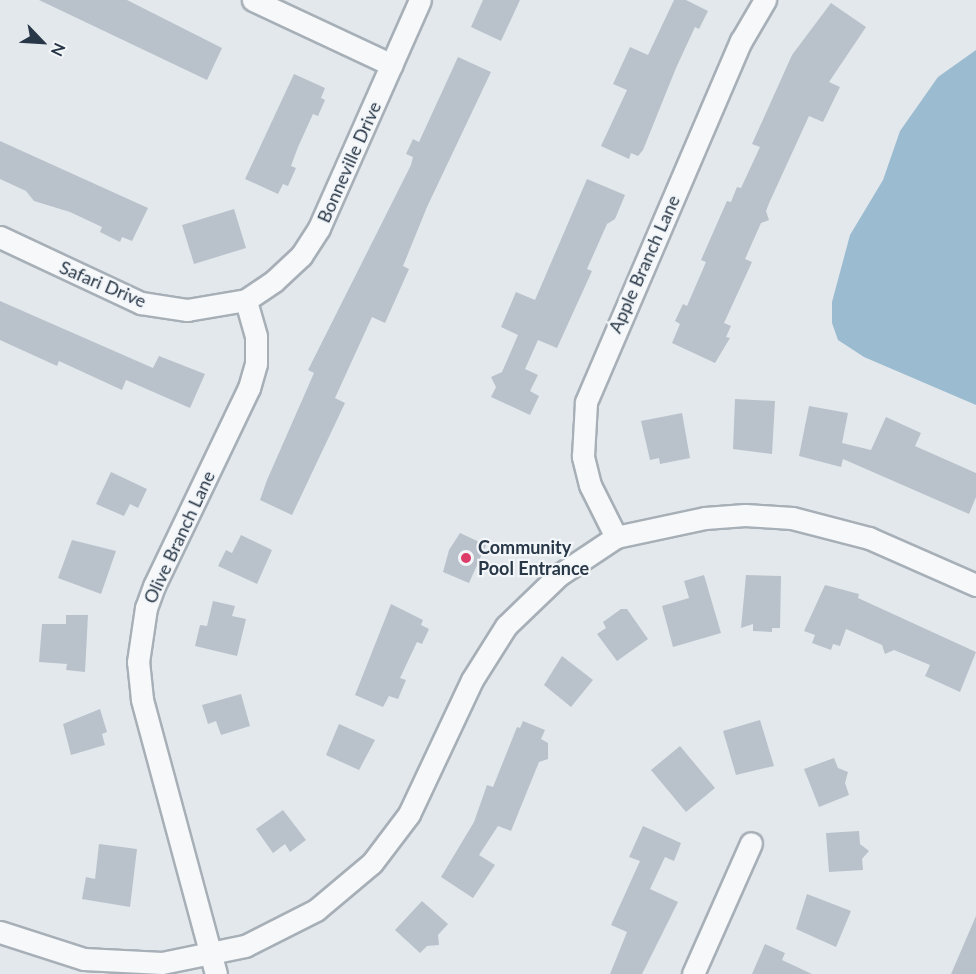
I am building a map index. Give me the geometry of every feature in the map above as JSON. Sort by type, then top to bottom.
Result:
[{"type":"street","points":[[253,0],[392,65]]},
{"type":"street","name":"Bonneville Drive","points":[[246,300],[274,281],[301,256],[319,228],[420,0]]},
{"type":"street","name":"Apple Branch Lane","points":[[616,537],[590,485],[583,456],[586,402],[741,41],[765,0]]},
{"type":"street","name":"Safari Drive","points":[[0,237],[141,303],[187,310],[246,300]]},
{"type":"street","name":"Olive Branch Lane","points":[[213,965],[142,699],[138,662],[146,608],[154,586],[249,388],[256,363],[256,336],[246,300]]},
{"type":"street","points":[[0,932],[50,951],[102,962],[213,965],[286,928],[331,899],[372,863],[409,814],[492,645],[545,587],[616,537],[705,518],[745,515],[792,518],[869,538],[976,585]]},
{"type":"street","points":[[693,974],[751,843]]},
{"type":"water","points":[[976,50],[976,405],[864,357],[838,340],[832,323],[832,302],[850,235],[883,180],[900,131],[938,77]]},
{"type":"building","points":[[39,0],[127,0],[222,48],[207,80]]},
{"type":"building","points":[[483,0],[520,0],[501,41],[471,27]]},
{"type":"building","points":[[674,0],[686,0],[708,11],[699,29],[695,27],[643,150],[638,156],[631,153],[629,159],[601,146],[627,90],[613,84],[630,47],[648,55]]},
{"type":"building","points":[[831,3],[866,27],[829,82],[840,87],[823,122],[809,116],[770,201],[766,211],[769,220],[761,223],[745,259],[752,262],[724,323],[731,326],[726,337],[730,338],[715,363],[672,343],[680,324],[675,321],[683,304],[687,306],[706,262],[701,260],[727,201],[731,202],[737,187],[741,188],[760,147],[752,144],[792,55]]},
{"type":"building","points":[[458,57],[491,72],[427,207],[403,266],[409,269],[385,323],[372,317],[335,398],[345,403],[292,515],[260,500],[267,480],[314,373],[308,370],[411,165],[413,157],[406,154],[413,139],[419,142]]},
{"type":"building","points":[[294,74],[325,88],[321,98],[325,100],[318,116],[313,114],[298,147],[291,166],[296,168],[288,186],[283,184],[278,194],[245,179]]},
{"type":"building","points":[[0,141],[148,208],[132,241],[122,237],[120,242],[100,232],[102,227],[70,212],[34,201],[26,191],[0,179]]},
{"type":"building","points":[[587,179],[625,195],[615,219],[607,224],[587,269],[592,271],[557,348],[538,340],[525,369],[538,375],[530,391],[539,396],[530,415],[491,397],[496,387],[491,377],[502,372],[518,335],[501,327],[516,292],[535,300]]},
{"type":"building","points":[[234,209],[246,248],[194,264],[182,225]]},
{"type":"building","points":[[0,301],[153,368],[159,356],[205,374],[190,408],[126,380],[122,390],[59,361],[57,366],[0,340]]},
{"type":"building","points":[[735,399],[775,401],[772,454],[733,449]]},
{"type":"building","points":[[809,406],[848,413],[842,443],[871,450],[886,417],[921,433],[915,446],[976,473],[976,497],[969,514],[843,459],[841,467],[799,456]]},
{"type":"building","points":[[682,413],[690,458],[660,464],[659,458],[650,460],[641,421]]},
{"type":"building","points":[[111,472],[147,489],[138,508],[130,504],[124,516],[96,504]]},
{"type":"building","name":"Community Pool Entrance","points":[[460,533],[486,545],[469,583],[443,572],[449,550]]},
{"type":"building","points":[[241,535],[272,550],[257,584],[218,566],[226,550],[232,553]]},
{"type":"building","points":[[72,540],[116,551],[101,594],[58,578]]},
{"type":"building","points":[[704,575],[721,633],[673,647],[662,606],[689,598],[684,581]]},
{"type":"building","points":[[746,575],[781,576],[780,628],[772,628],[772,632],[753,631],[753,624],[741,628]]},
{"type":"building","points":[[825,585],[859,594],[858,598],[976,652],[960,692],[925,676],[930,665],[894,650],[885,654],[882,645],[846,629],[840,646],[833,644],[831,650],[812,643],[815,635],[804,631]]},
{"type":"building","points":[[213,601],[235,606],[232,616],[246,619],[237,656],[195,646],[200,625],[207,626]]},
{"type":"building","points":[[391,604],[423,620],[421,625],[429,629],[422,644],[417,642],[400,678],[406,680],[398,699],[389,696],[383,707],[355,695]]},
{"type":"building","points":[[621,609],[627,609],[648,639],[617,661],[597,634],[606,628],[603,622]]},
{"type":"building","points":[[66,615],[88,615],[85,672],[66,670],[67,664],[39,662],[42,624],[66,624]]},
{"type":"building","points":[[562,656],[593,680],[571,707],[544,685]]},
{"type":"building","points":[[241,694],[250,726],[221,735],[216,721],[208,724],[202,705]]},
{"type":"building","points":[[100,709],[107,732],[102,734],[105,745],[71,755],[63,724]]},
{"type":"building","points":[[760,720],[774,766],[736,775],[723,731]]},
{"type":"building","points":[[523,721],[545,730],[541,739],[548,743],[548,759],[539,762],[511,831],[498,826],[479,855],[495,865],[473,898],[441,877],[474,822],[487,785],[493,787],[517,727],[520,728]]},
{"type":"building","points":[[339,724],[375,740],[359,770],[326,755]]},
{"type":"building","points":[[680,746],[715,788],[686,812],[651,770]]},
{"type":"building","points":[[834,758],[838,768],[848,772],[845,783],[849,795],[819,807],[804,769]]},
{"type":"building","points":[[283,810],[306,840],[290,852],[285,844],[273,853],[256,829]]},
{"type":"building","points":[[643,826],[681,843],[674,861],[665,857],[650,889],[678,902],[642,974],[610,974],[627,932],[611,925],[640,861],[629,857]]},
{"type":"building","points":[[859,831],[860,844],[869,851],[862,859],[863,870],[829,872],[826,833]]},
{"type":"building","points":[[99,844],[137,849],[130,907],[82,899],[86,877],[95,879]]},
{"type":"building","points":[[807,894],[851,911],[836,947],[796,929]]},
{"type":"building","points":[[422,901],[448,924],[438,935],[439,945],[427,946],[420,953],[395,930]]},
{"type":"building","points":[[976,916],[976,974],[951,974]]},
{"type":"building","points":[[765,944],[785,953],[782,960],[812,974],[752,974]]},
{"type":"place","name":"Community Pool Entrance","points":[[466,558]]}]
